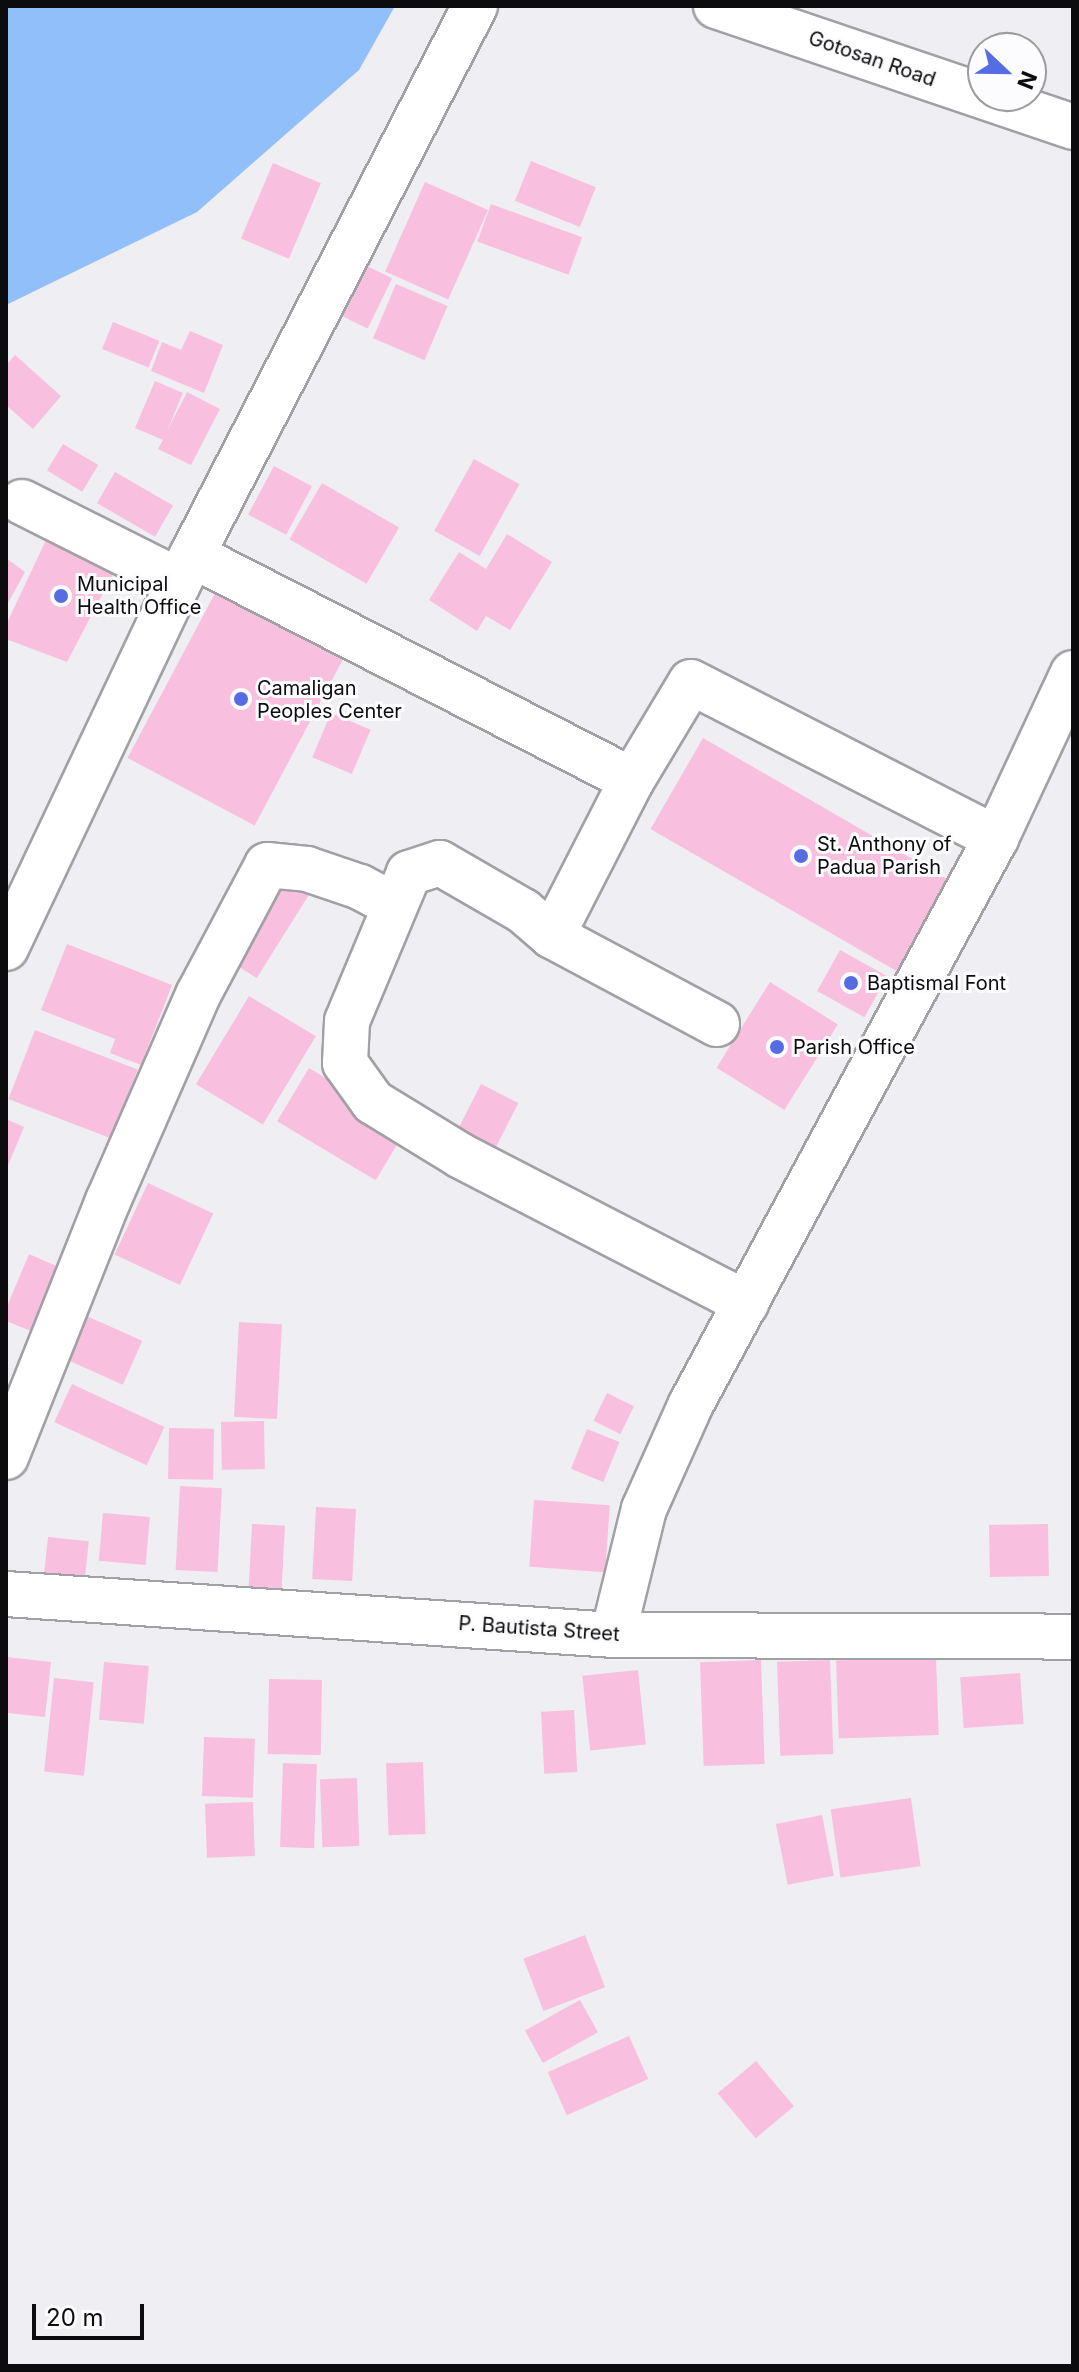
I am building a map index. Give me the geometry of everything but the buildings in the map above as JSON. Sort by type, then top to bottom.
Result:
[{"type":"street","points":[[6,948],[185,568],[475,6]]},
{"type":"street","name":"Gotosan Road","points":[[716,6],[1073,127]]},
{"type":"street","points":[[22,502],[185,568],[632,780]]},
{"type":"street","points":[[613,1635],[644,1509],[691,1404],[996,838],[1073,673]]},
{"type":"street","points":[[552,936],[632,780],[691,682],[996,838]]},
{"type":"street","points":[[717,1024],[552,936],[523,911],[440,863],[409,873],[347,1021],[345,1063],[373,1102],[461,1156],[746,1303]]},
{"type":"street","points":[[6,1457],[108,1201],[198,995],[267,865],[307,869],[360,887],[394,905]]},
{"type":"street","name":"P. Bautista Street","points":[[6,1594],[613,1635],[1073,1637]]},
{"type":"water","points":[[6,6],[395,6],[359,70],[197,212],[6,305]]},
{"type":"place","name":"Municipal Health Office","points":[[61,596]]},
{"type":"place","name":"Camaligan Peoples Center","points":[[241,699]]},
{"type":"place","name":"St. Anthony of Padua Parish","points":[[801,856]]},
{"type":"place","name":"Baptismal Font","points":[[851,983]]},
{"type":"place","name":"Parish Office","points":[[777,1047]]}]
